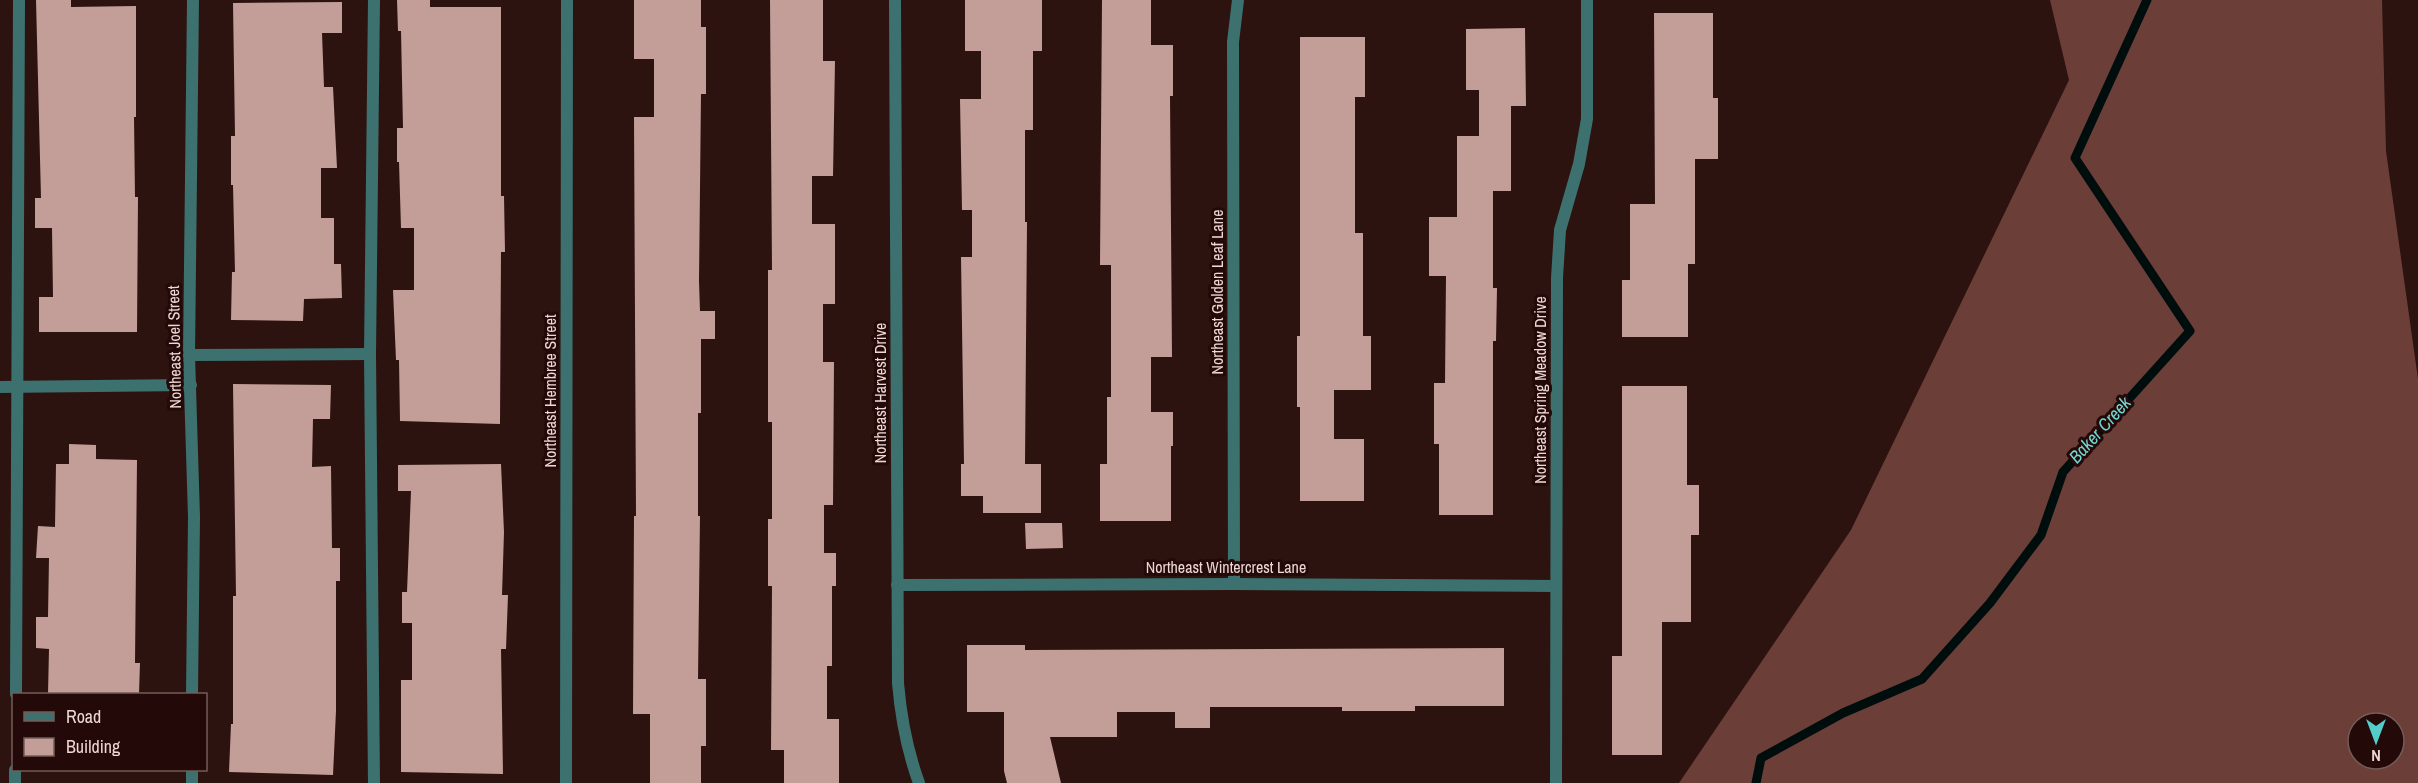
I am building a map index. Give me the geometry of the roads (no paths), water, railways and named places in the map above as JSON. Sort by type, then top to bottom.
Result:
[{"type":"street","points":[[16,693],[19,0]]},
{"type":"street","name":"Northeast Joel Street","points":[[192,693],[194,517],[189,355],[193,0]]},
{"type":"street","points":[[374,0],[370,354],[374,783]]},
{"type":"street","name":"Northeast Hembree Street","points":[[566,783],[567,0]]},
{"type":"street","name":"Northeast Harvest Drive","points":[[895,0],[898,683],[901,721],[908,752],[919,783]]},
{"type":"street","name":"Northeast Golden Leaf Lane","points":[[1234,584],[1233,42],[1238,0]]},
{"type":"street","name":"Northeast Spring Meadow Drive","points":[[1556,783],[1557,278],[1560,230],[1579,164],[1587,119],[1587,0]]},
{"type":"street","points":[[189,355],[370,354]]},
{"type":"street","points":[[0,387],[191,385]]},
{"type":"street","name":"Northeast Wintercrest Lane","points":[[897,585],[1556,586]]},
{"type":"waterway","name":"Baker Creek","points":[[1756,783],[1761,758],[1843,713],[1922,679],[1990,603],[2041,535],[2063,472],[2190,331],[2075,158],[2147,0]]}]
